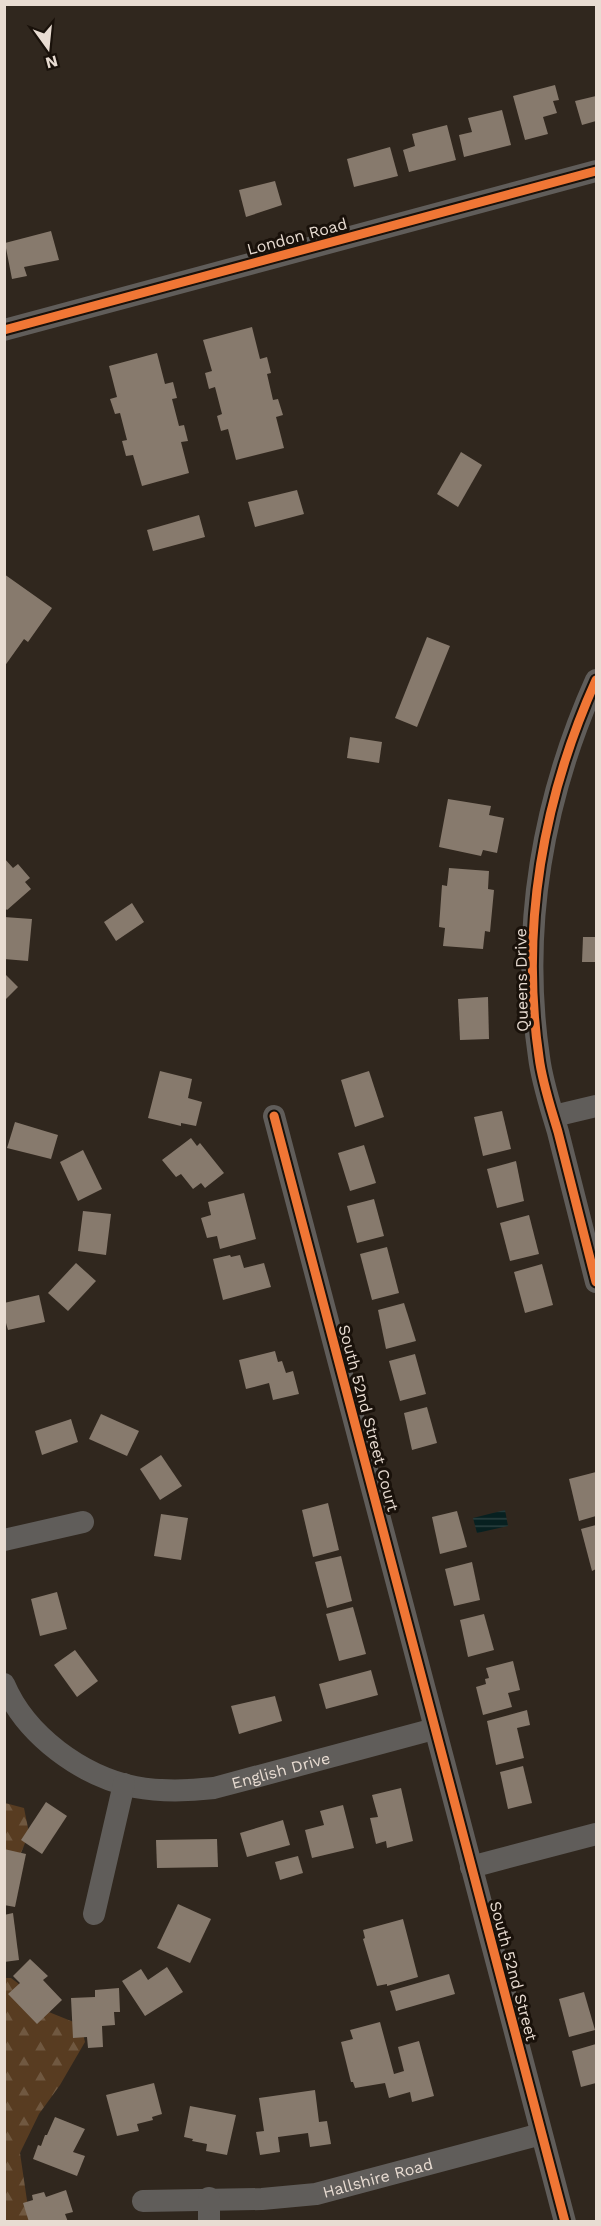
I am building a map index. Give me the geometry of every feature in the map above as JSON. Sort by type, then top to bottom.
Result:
[{"type":"street","name":"London Road","points":[[4,330],[597,171]]},
{"type":"street","name":"Queens Drive","points":[[597,680],[580,716],[561,771],[546,830],[538,881],[533,941],[533,1001],[539,1059],[597,1282]]},
{"type":"street","points":[[554,1116],[597,1106]]},
{"type":"street","name":"South 52nd Street Court","points":[[274,1116],[434,1729]]},
{"type":"street","points":[[4,1540],[83,1522]]},
{"type":"street","name":"English Drive","points":[[4,1684],[23,1714],[43,1738],[67,1757],[94,1773],[124,1784],[153,1790],[184,1791],[214,1788],[434,1729]]},
{"type":"street","name":"South 52nd Street","points":[[434,1729],[565,2222]]},
{"type":"street","points":[[94,1914],[124,1784]]},
{"type":"street","points":[[471,1867],[597,1834]]},
{"type":"street","name":"Hallshire Road","points":[[143,2200],[262,2199],[316,2194],[542,2134]]},
{"type":"street","points":[[209,2198],[209,2222]]},
{"type":"green space","points":[[5,1803],[24,1808],[29,1833],[21,1853],[5,1871]]},
{"type":"green space","points":[[4,1978],[11,1978],[27,1990],[34,2006],[81,2025],[85,2042],[60,2085],[39,2114],[20,2153],[30,2221],[5,2221]]},
{"type":"water","points":[[505,1510],[508,1526],[477,1533],[473,1518]]},
{"type":"building","points":[[555,85],[559,100],[553,101],[557,113],[543,117],[548,134],[525,140],[513,96]]},
{"type":"building","points":[[596,96],[596,121],[582,125],[575,101]]},
{"type":"building","points":[[502,110],[511,145],[464,157],[459,135],[472,132],[468,118]]},
{"type":"building","points":[[447,125],[456,160],[409,172],[403,150],[415,146],[412,134]]},
{"type":"building","points":[[390,147],[398,176],[354,187],[347,159]]},
{"type":"building","points":[[275,181],[282,205],[246,217],[239,190]]},
{"type":"building","points":[[51,231],[59,260],[24,267],[27,276],[12,279],[5,243]]},
{"type":"building","points":[[252,327],[260,359],[267,357],[271,373],[267,374],[273,400],[278,399],[283,415],[276,417],[284,448],[236,460],[228,429],[221,431],[217,416],[222,414],[215,387],[209,389],[205,373],[212,371],[203,340]]},
{"type":"building","points":[[157,353],[165,384],[173,382],[177,398],[172,399],[179,426],[184,425],[188,441],[181,442],[189,473],[142,486],[133,455],[126,456],[122,441],[127,440],[120,413],[115,414],[110,399],[117,397],[109,366]]},
{"type":"building","points":[[461,452],[482,465],[458,507],[437,494]]},
{"type":"building","points":[[297,490],[304,514],[255,527],[248,502]]},
{"type":"building","points":[[199,515],[205,537],[153,551],[147,530]]},
{"type":"building","points":[[4,574],[52,608],[28,642],[24,639],[4,667]]},
{"type":"building","points":[[427,637],[450,646],[417,727],[395,718]]},
{"type":"building","points":[[350,737],[382,742],[379,763],[347,758]]},
{"type":"building","points":[[448,799],[491,806],[489,815],[504,818],[497,853],[483,850],[481,856],[439,847]]},
{"type":"building","points":[[4,858],[13,868],[18,864],[30,878],[25,882],[31,889],[7,910],[4,907]]},
{"type":"building","points":[[449,868],[489,871],[488,889],[494,890],[490,932],[485,931],[483,949],[443,946],[445,928],[439,927],[442,885],[447,886]]},
{"type":"building","points":[[132,903],[144,922],[116,941],[104,922]]},
{"type":"building","points":[[4,917],[32,919],[28,961],[4,959]]},
{"type":"building","points":[[583,937],[596,937],[596,962],[582,962]]},
{"type":"building","points":[[4,973],[18,987],[4,1001]]},
{"type":"building","points":[[488,997],[489,1039],[460,1040],[458,999]]},
{"type":"building","points":[[160,1071],[192,1079],[188,1098],[202,1102],[196,1126],[181,1123],[181,1126],[148,1118]]},
{"type":"building","points":[[369,1071],[384,1117],[355,1127],[341,1080]]},
{"type":"building","points":[[502,1111],[511,1149],[483,1156],[474,1117]]},
{"type":"building","points":[[15,1122],[58,1135],[51,1159],[7,1148]]},
{"type":"building","points":[[191,1138],[197,1146],[200,1143],[224,1173],[205,1188],[201,1183],[193,1189],[181,1174],[176,1177],[162,1160]]},
{"type":"building","points":[[364,1145],[376,1183],[350,1191],[338,1153]]},
{"type":"building","points":[[83,1150],[102,1189],[78,1201],[60,1162]]},
{"type":"building","points":[[516,1161],[524,1201],[497,1208],[487,1169]]},
{"type":"building","points":[[244,1193],[256,1239],[220,1249],[217,1236],[207,1238],[201,1218],[211,1215],[208,1202]]},
{"type":"building","points":[[374,1199],[384,1236],[357,1243],[347,1206]]},
{"type":"building","points":[[83,1211],[111,1214],[106,1255],[78,1251]]},
{"type":"building","points":[[529,1215],[539,1254],[510,1261],[500,1223]]},
{"type":"building","points":[[387,1247],[399,1293],[372,1300],[360,1254]]},
{"type":"building","points":[[230,1255],[231,1257],[240,1255],[244,1268],[264,1263],[271,1287],[223,1300],[213,1259]]},
{"type":"building","points":[[76,1263],[96,1281],[68,1311],[48,1293]]},
{"type":"building","points":[[542,1264],[553,1305],[525,1313],[514,1272]]},
{"type":"building","points":[[39,1295],[45,1322],[8,1330],[4,1316],[4,1303]]},
{"type":"building","points":[[404,1303],[416,1341],[386,1349],[378,1310]]},
{"type":"building","points":[[275,1351],[278,1362],[282,1361],[286,1373],[293,1371],[299,1394],[273,1400],[269,1383],[246,1389],[239,1360]]},
{"type":"building","points":[[415,1354],[426,1394],[400,1401],[389,1361]]},
{"type":"building","points":[[427,1407],[437,1443],[412,1450],[404,1413]]},
{"type":"building","points":[[101,1414],[139,1431],[127,1456],[89,1439]]},
{"type":"building","points":[[71,1419],[78,1442],[42,1455],[35,1431]]},
{"type":"building","points":[[161,1455],[182,1486],[160,1500],[140,1469]]},
{"type":"building","points":[[596,1472],[596,1516],[579,1521],[569,1479]]},
{"type":"building","points":[[328,1503],[339,1550],[313,1557],[302,1510]]},
{"type":"building","points":[[457,1511],[467,1547],[440,1554],[432,1517]]},
{"type":"building","points":[[161,1514],[188,1518],[181,1560],[154,1556]]},
{"type":"building","points":[[596,1525],[596,1569],[592,1571],[581,1529]]},
{"type":"building","points":[[341,1556],[352,1601],[327,1608],[315,1562]]},
{"type":"building","points":[[472,1562],[480,1600],[454,1606],[445,1569]]},
{"type":"building","points":[[57,1592],[67,1629],[40,1636],[31,1599]]},
{"type":"building","points":[[353,1607],[366,1654],[339,1661],[326,1614]]},
{"type":"building","points":[[484,1614],[494,1650],[468,1657],[460,1620]]},
{"type":"building","points":[[75,1650],[98,1681],[77,1697],[54,1665]]},
{"type":"building","points":[[513,1661],[520,1690],[508,1693],[512,1707],[483,1715],[476,1687],[486,1684],[485,1679],[489,1678],[486,1668]]},
{"type":"building","points":[[371,1670],[378,1695],[326,1709],[319,1684]]},
{"type":"building","points":[[275,1696],[282,1721],[239,1734],[231,1706]]},
{"type":"building","points":[[527,1710],[530,1725],[517,1728],[524,1758],[496,1765],[487,1721]]},
{"type":"building","points":[[523,1766],[532,1803],[508,1809],[500,1772]]},
{"type":"building","points":[[401,1788],[413,1841],[387,1848],[386,1841],[376,1844],[370,1818],[378,1817],[372,1795]]},
{"type":"building","points":[[46,1802],[67,1816],[42,1854],[21,1840]]},
{"type":"building","points":[[343,1805],[354,1848],[312,1858],[305,1830],[324,1825],[320,1811]]},
{"type":"building","points":[[283,1820],[290,1845],[247,1857],[240,1833]]},
{"type":"building","points":[[217,1839],[218,1867],[157,1868],[156,1840]]},
{"type":"building","points":[[4,1849],[26,1854],[15,1907],[4,1905]]},
{"type":"building","points":[[298,1856],[303,1873],[280,1880],[275,1862]]},
{"type":"building","points":[[178,1904],[211,1919],[190,1963],[157,1948]]},
{"type":"building","points":[[13,1913],[19,1960],[4,1962],[4,1915]]},
{"type":"building","points":[[403,1919],[418,1977],[387,1986],[387,1984],[377,1986],[363,1939],[365,1938],[363,1930]]},
{"type":"building","points":[[30,1959],[48,1976],[43,1980],[62,2000],[37,2024],[8,1994],[20,1983],[13,1976]]},
{"type":"building","points":[[167,1967],[183,1992],[145,2016],[122,1981],[141,1969],[148,1980]]},
{"type":"building","points":[[449,1974],[455,1994],[396,2011],[390,1991]]},
{"type":"building","points":[[119,1988],[120,2012],[114,2012],[115,2025],[102,2026],[103,2047],[88,2048],[87,2037],[73,2038],[71,1998],[95,1997],[95,1990]]},
{"type":"building","points":[[584,1992],[595,2030],[569,2037],[559,1999]]},
{"type":"building","points":[[380,2022],[394,2074],[404,2071],[398,2047],[419,2041],[434,2096],[412,2102],[410,2092],[389,2098],[385,2083],[355,2088],[351,2082],[341,2042],[353,2039],[350,2030]]},
{"type":"building","points":[[596,2044],[596,2083],[581,2087],[572,2051]]},
{"type":"building","points":[[154,2083],[162,2114],[152,2117],[153,2120],[137,2124],[139,2131],[117,2136],[106,2095]]},
{"type":"building","points":[[315,2090],[319,2122],[327,2121],[331,2144],[310,2147],[308,2133],[278,2137],[280,2152],[260,2155],[256,2132],[264,2131],[259,2098]]},
{"type":"building","points":[[190,2106],[236,2115],[227,2155],[206,2151],[207,2144],[184,2137]]},
{"type":"building","points":[[55,2117],[85,2129],[73,2152],[85,2156],[77,2176],[33,2159],[38,2145],[41,2146]]},
{"type":"building","points":[[66,2190],[73,2212],[65,2214],[68,2222],[29,2222],[23,2203],[33,2200],[32,2195],[44,2192],[46,2197]]},
{"type":"cycle path","points":[[4,330],[596,171]]},
{"type":"cycle path","points":[[596,680],[562,771],[550,817],[540,864],[532,960],[534,1009],[542,1076],[596,1282]]},
{"type":"cycle path","points":[[274,1116],[565,2222]]}]
